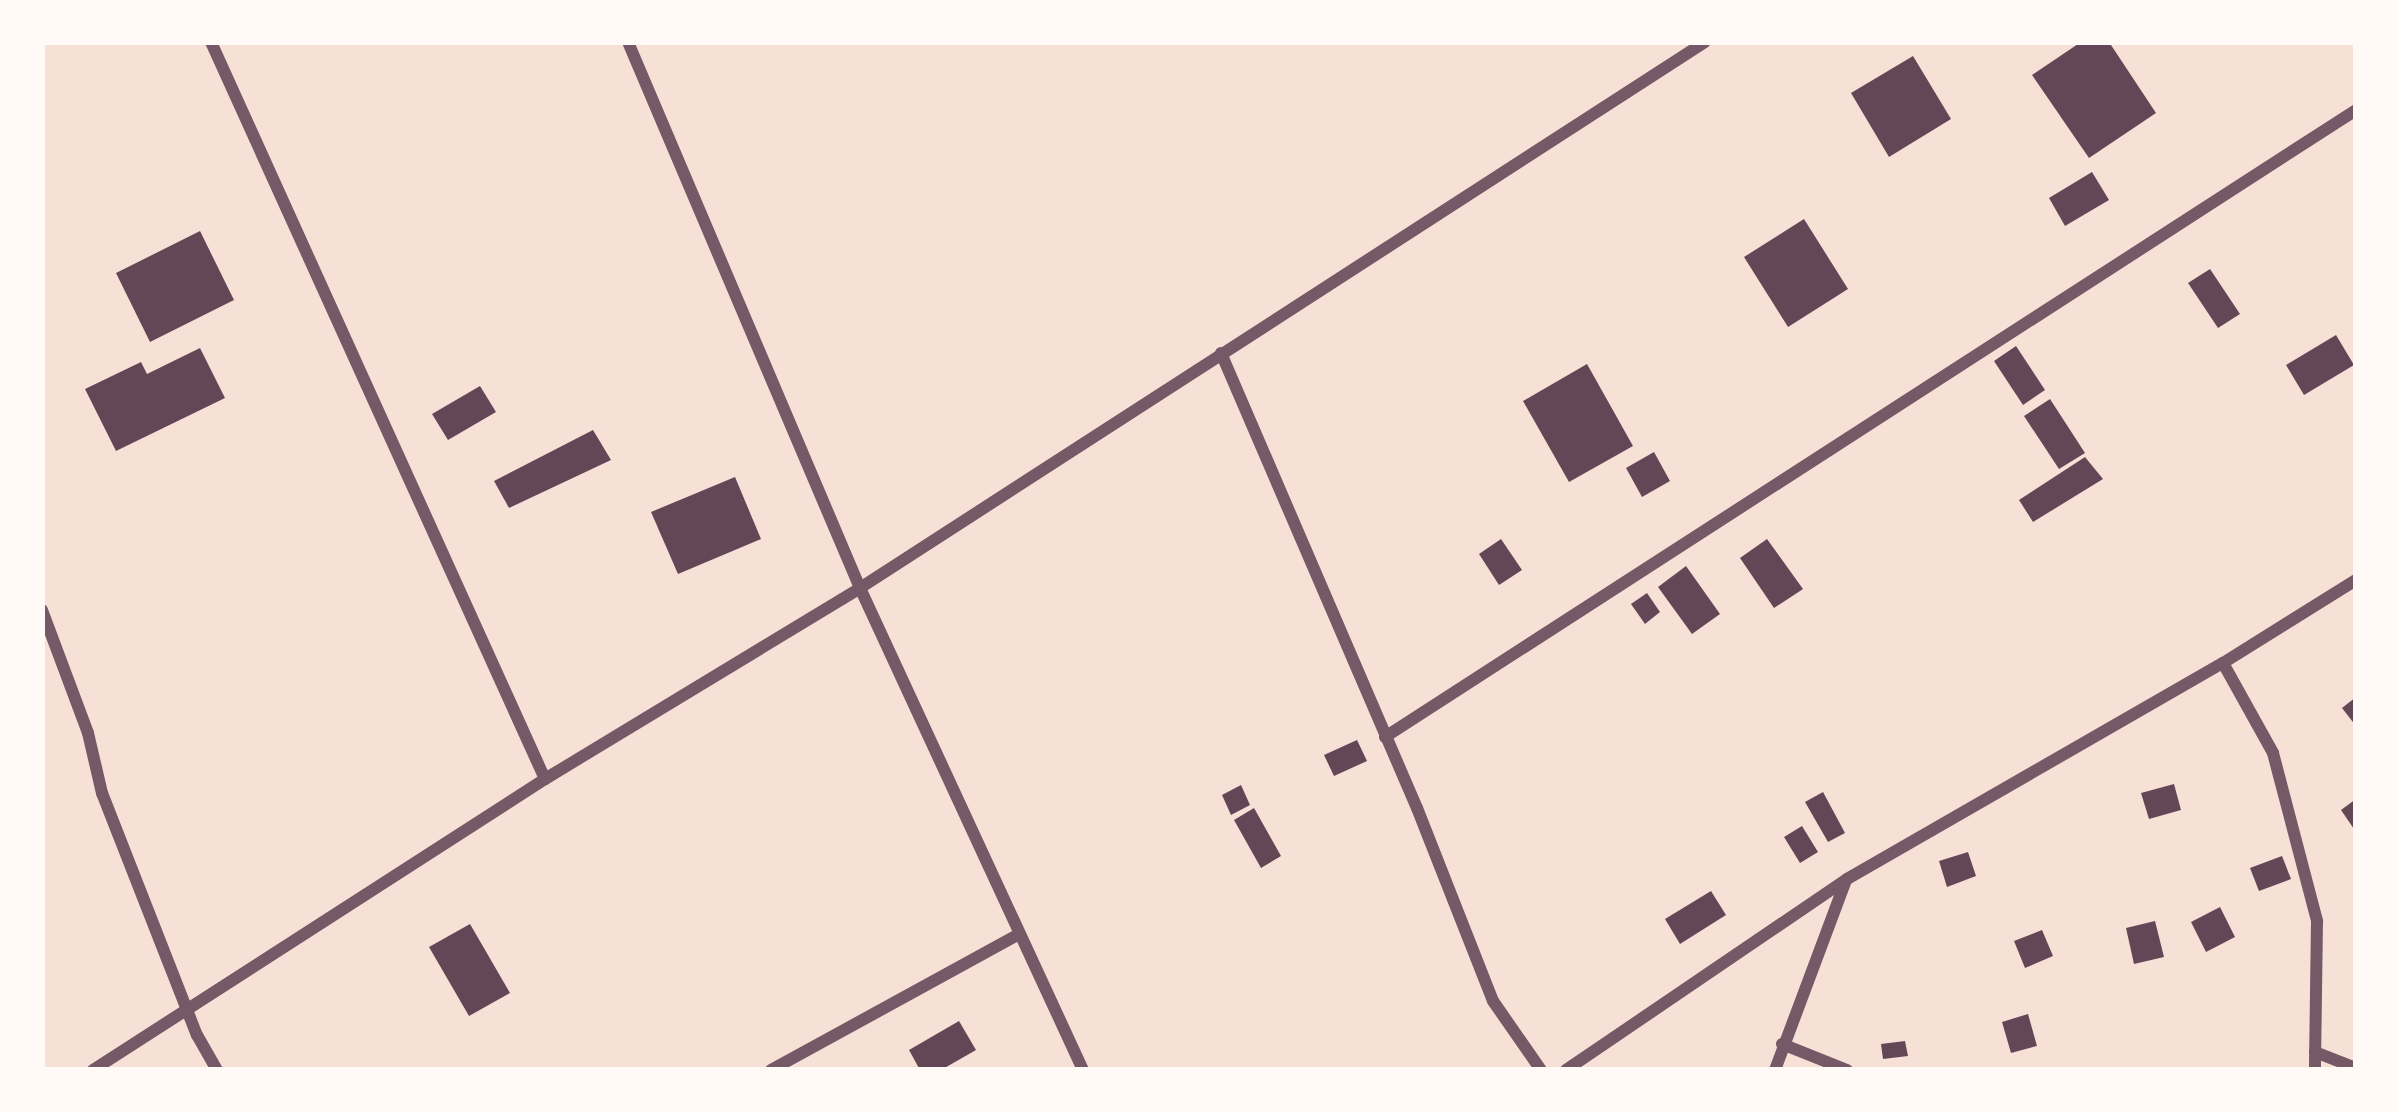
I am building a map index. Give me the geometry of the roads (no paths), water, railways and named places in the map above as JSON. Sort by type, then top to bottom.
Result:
[{"type":"street","points":[[211,42],[545,779]]},
{"type":"street","points":[[628,42],[860,587],[1083,1070]]},
{"type":"street","points":[[93,1070],[545,779],[860,587],[1706,42]]},
{"type":"street","points":[[1385,737],[2356,110]]},
{"type":"street","points":[[1221,353],[1492,1001],[1541,1070]]},
{"type":"street","points":[[1566,1070],[1847,879],[2223,663],[2356,580]]},
{"type":"street","points":[[42,610],[88,733],[102,793],[186,1008],[217,1070]]},
{"type":"street","points":[[2223,663],[2273,753],[2317,921],[2315,1070]]},
{"type":"street","points":[[1775,1070],[1847,879]]},
{"type":"street","points":[[771,1070],[1019,934]]},
{"type":"street","points":[[1782,1044],[1847,1070]]},
{"type":"street","points":[[2315,1052],[2356,1067]]}]
